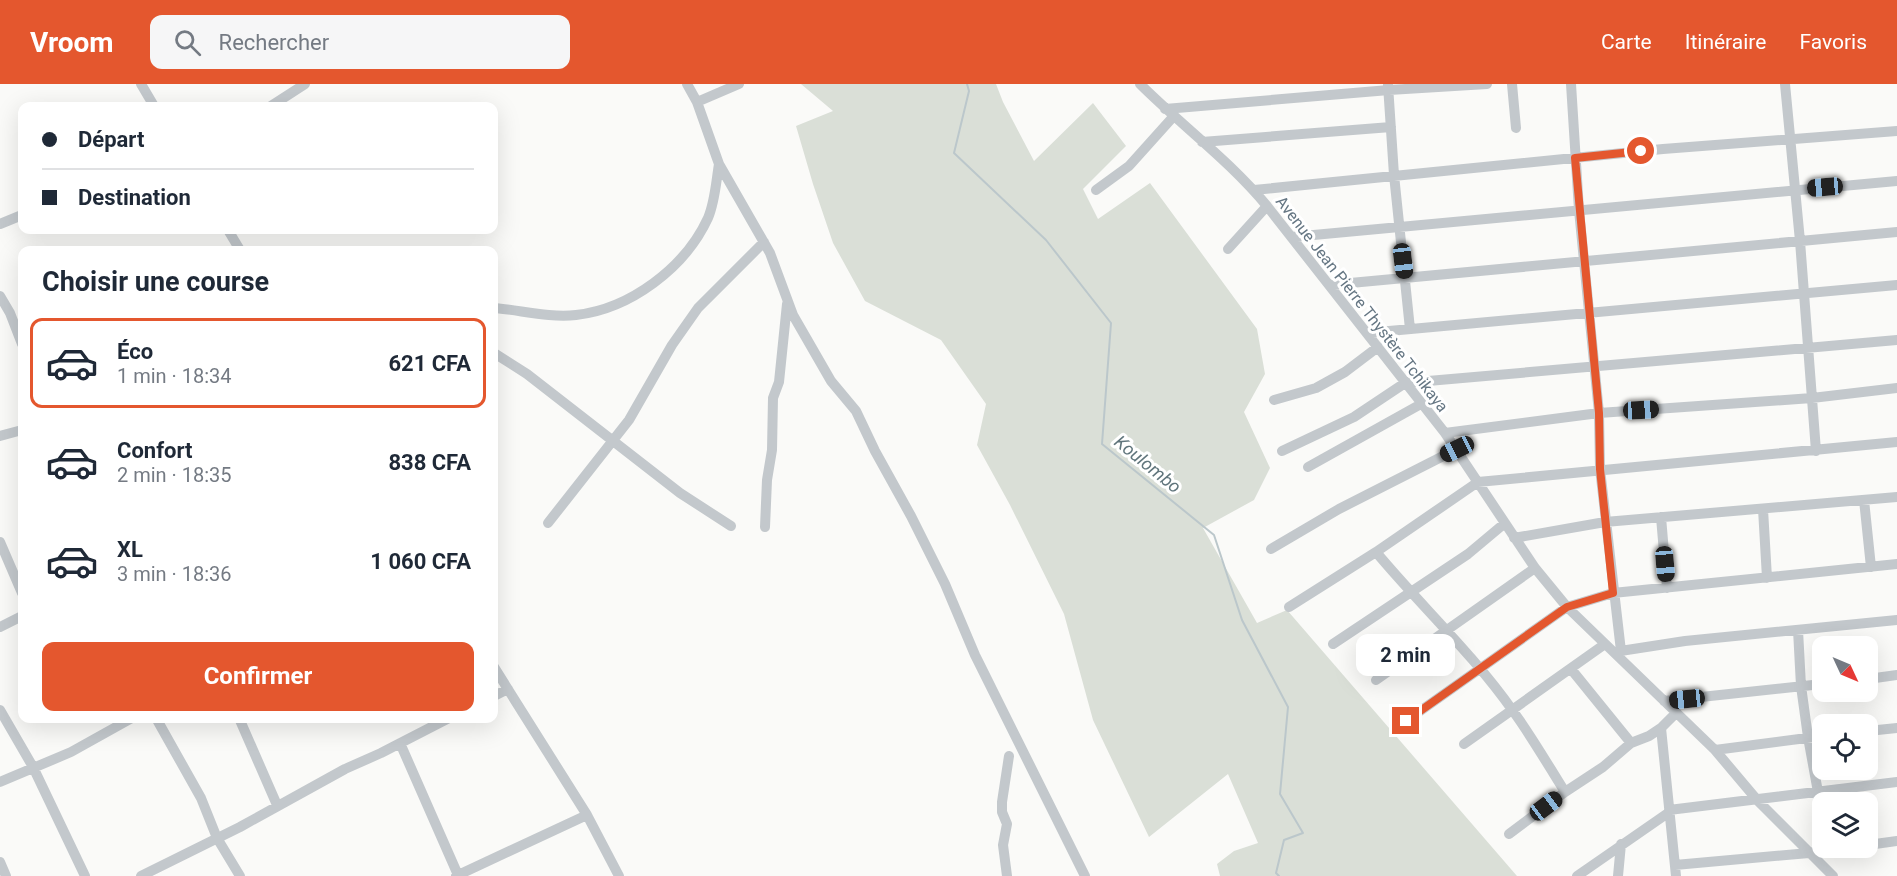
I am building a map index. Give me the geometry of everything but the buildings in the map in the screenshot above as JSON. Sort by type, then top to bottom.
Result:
[{"type":"street","points":[[141,84],[152,102]]},
{"type":"street","points":[[277,102],[305,84]]},
{"type":"street","points":[[687,84],[697,102],[718,164],[764,242],[793,315],[831,381],[856,411],[875,451],[912,516],[945,584],[975,655],[1086,876]]},
{"type":"street","points":[[697,102],[739,84]]},
{"type":"street","name":"Avenue Jean Pierre Thystère Tchikaya","points":[[1140,84],[1254,190],[1445,433],[1535,568],[1567,607],[1605,644],[1617,651],[1715,750],[1758,801],[1833,876]]},
{"type":"street","points":[[1096,190],[1129,166],[1169,113],[1388,87],[1487,84]]},
{"type":"street","points":[[1512,84],[1516,128]]},
{"type":"street","points":[[1571,84],[1579,210],[1599,413],[1600,469],[1617,651],[1685,641],[1897,620]]},
{"type":"street","points":[[1785,84],[1816,451]]},
{"type":"street","points":[[1388,87],[1394,175],[1410,329]]},
{"type":"street","points":[[1202,142],[1391,127]]},
{"type":"street","points":[[1254,190],[1575,158],[1897,130]]},
{"type":"street","points":[[498,308],[574,315],[603,310],[652,283],[673,267],[694,242],[708,217],[718,164]]},
{"type":"street","points":[[1292,237],[1897,182]]},
{"type":"street","points":[[1228,249],[1267,206]]},
{"type":"street","points":[[0,224],[18,217]]},
{"type":"street","points":[[1329,285],[1897,232]]},
{"type":"street","points":[[548,523],[610,441],[629,420],[672,345],[698,308],[764,242]]},
{"type":"street","points":[[1367,333],[1897,285]]},
{"type":"street","points":[[0,296],[18,334]]},
{"type":"street","points":[[765,527],[767,480],[772,450],[773,398],[779,382],[788,301]]},
{"type":"street","points":[[1282,451],[1354,417],[1405,382],[1897,340]]},
{"type":"street","points":[[1274,399],[1316,388],[1345,372],[1378,347]]},
{"type":"street","points":[[498,356],[527,374],[610,441],[680,493],[731,526]]},
{"type":"street","points":[[1445,433],[1599,413],[1812,398],[1897,388]]},
{"type":"street","points":[[1308,467],[1421,404]]},
{"type":"street","points":[[0,436],[18,431]]},
{"type":"street","points":[[1289,607],[1376,552],[1478,482],[1897,442]]},
{"type":"street","points":[[1271,549],[1339,509],[1457,449]]},
{"type":"street","points":[[1514,538],[1605,522],[1897,497]]},
{"type":"street","points":[[1864,500],[1871,567]]},
{"type":"street","points":[[1763,509],[1767,578]]},
{"type":"street","points":[[1661,517],[1667,588]]},
{"type":"street","points":[[1333,644],[1468,554],[1505,524]]},
{"type":"street","points":[[0,542],[18,584]]},
{"type":"street","points":[[1376,552],[1513,710],[1565,792]]},
{"type":"street","points":[[1406,721],[1567,607],[1613,593],[1897,564]]},
{"type":"street","points":[[1376,680],[1535,568]]},
{"type":"street","points":[[0,627],[18,618]]},
{"type":"street","points":[[1798,630],[1801,686],[1818,792],[1897,782]]},
{"type":"street","points":[[1464,744],[1605,644]]},
{"type":"street","points":[[1571,669],[1631,743]]},
{"type":"street","points":[[498,673],[587,815],[619,876]]},
{"type":"street","points":[[1878,678],[1897,675]]},
{"type":"street","points":[[1664,701],[1812,685]]},
{"type":"street","points":[[498,694],[508,689]]},
{"type":"street","points":[[0,710],[33,767],[85,876]]},
{"type":"street","points":[[1509,834],[1603,767],[1631,743],[1661,728],[1676,713]]},
{"type":"street","points":[[0,782],[71,752],[123,723]]},
{"type":"street","points":[[159,723],[201,798],[217,838],[240,876]]},
{"type":"street","points":[[241,723],[277,805]]},
{"type":"street","points":[[141,876],[345,769],[439,723]]},
{"type":"street","points":[[1661,728],[1668,812],[1676,871],[1812,852]]},
{"type":"street","points":[[1878,730],[1897,728]]},
{"type":"street","points":[[1715,750],[1812,737]]},
{"type":"street","points":[[400,743],[463,874],[587,815]]},
{"type":"street","points":[[1007,876],[1003,846],[1007,824],[1002,812],[1002,802],[1009,756]]},
{"type":"street","points":[[1577,876],[1668,812],[1733,801],[1758,801],[1812,793]]},
{"type":"street","points":[[1878,844],[1897,841]]},
{"type":"street","points":[[1618,876],[1621,844]]},
{"type":"shaded area","points":[[801,84],[996,84],[1034,161],[1093,103],[1126,146],[1083,189],[1098,219],[1150,183],[1257,329],[1265,374],[1244,412],[1270,468],[1254,500],[1203,528],[1257,623],[1287,610],[1517,876],[1220,876],[1217,864],[1234,851],[1258,843],[1228,774],[1149,837],[1093,720],[1064,614],[1010,505],[977,445],[986,404],[941,340],[865,301],[833,243],[796,126],[833,111]]},
{"type":"waterway","name":"Koulombo","points":[[967,84],[969,91],[954,153],[1046,240],[1111,323],[1102,444],[1214,535],[1242,620],[1288,707],[1280,794],[1303,833],[1284,840],[1276,873],[1279,876]]},
{"type":"route","points":[[1406,721],[1567,607],[1613,593],[1600,469],[1599,413],[1575,158],[1641,151]]}]
